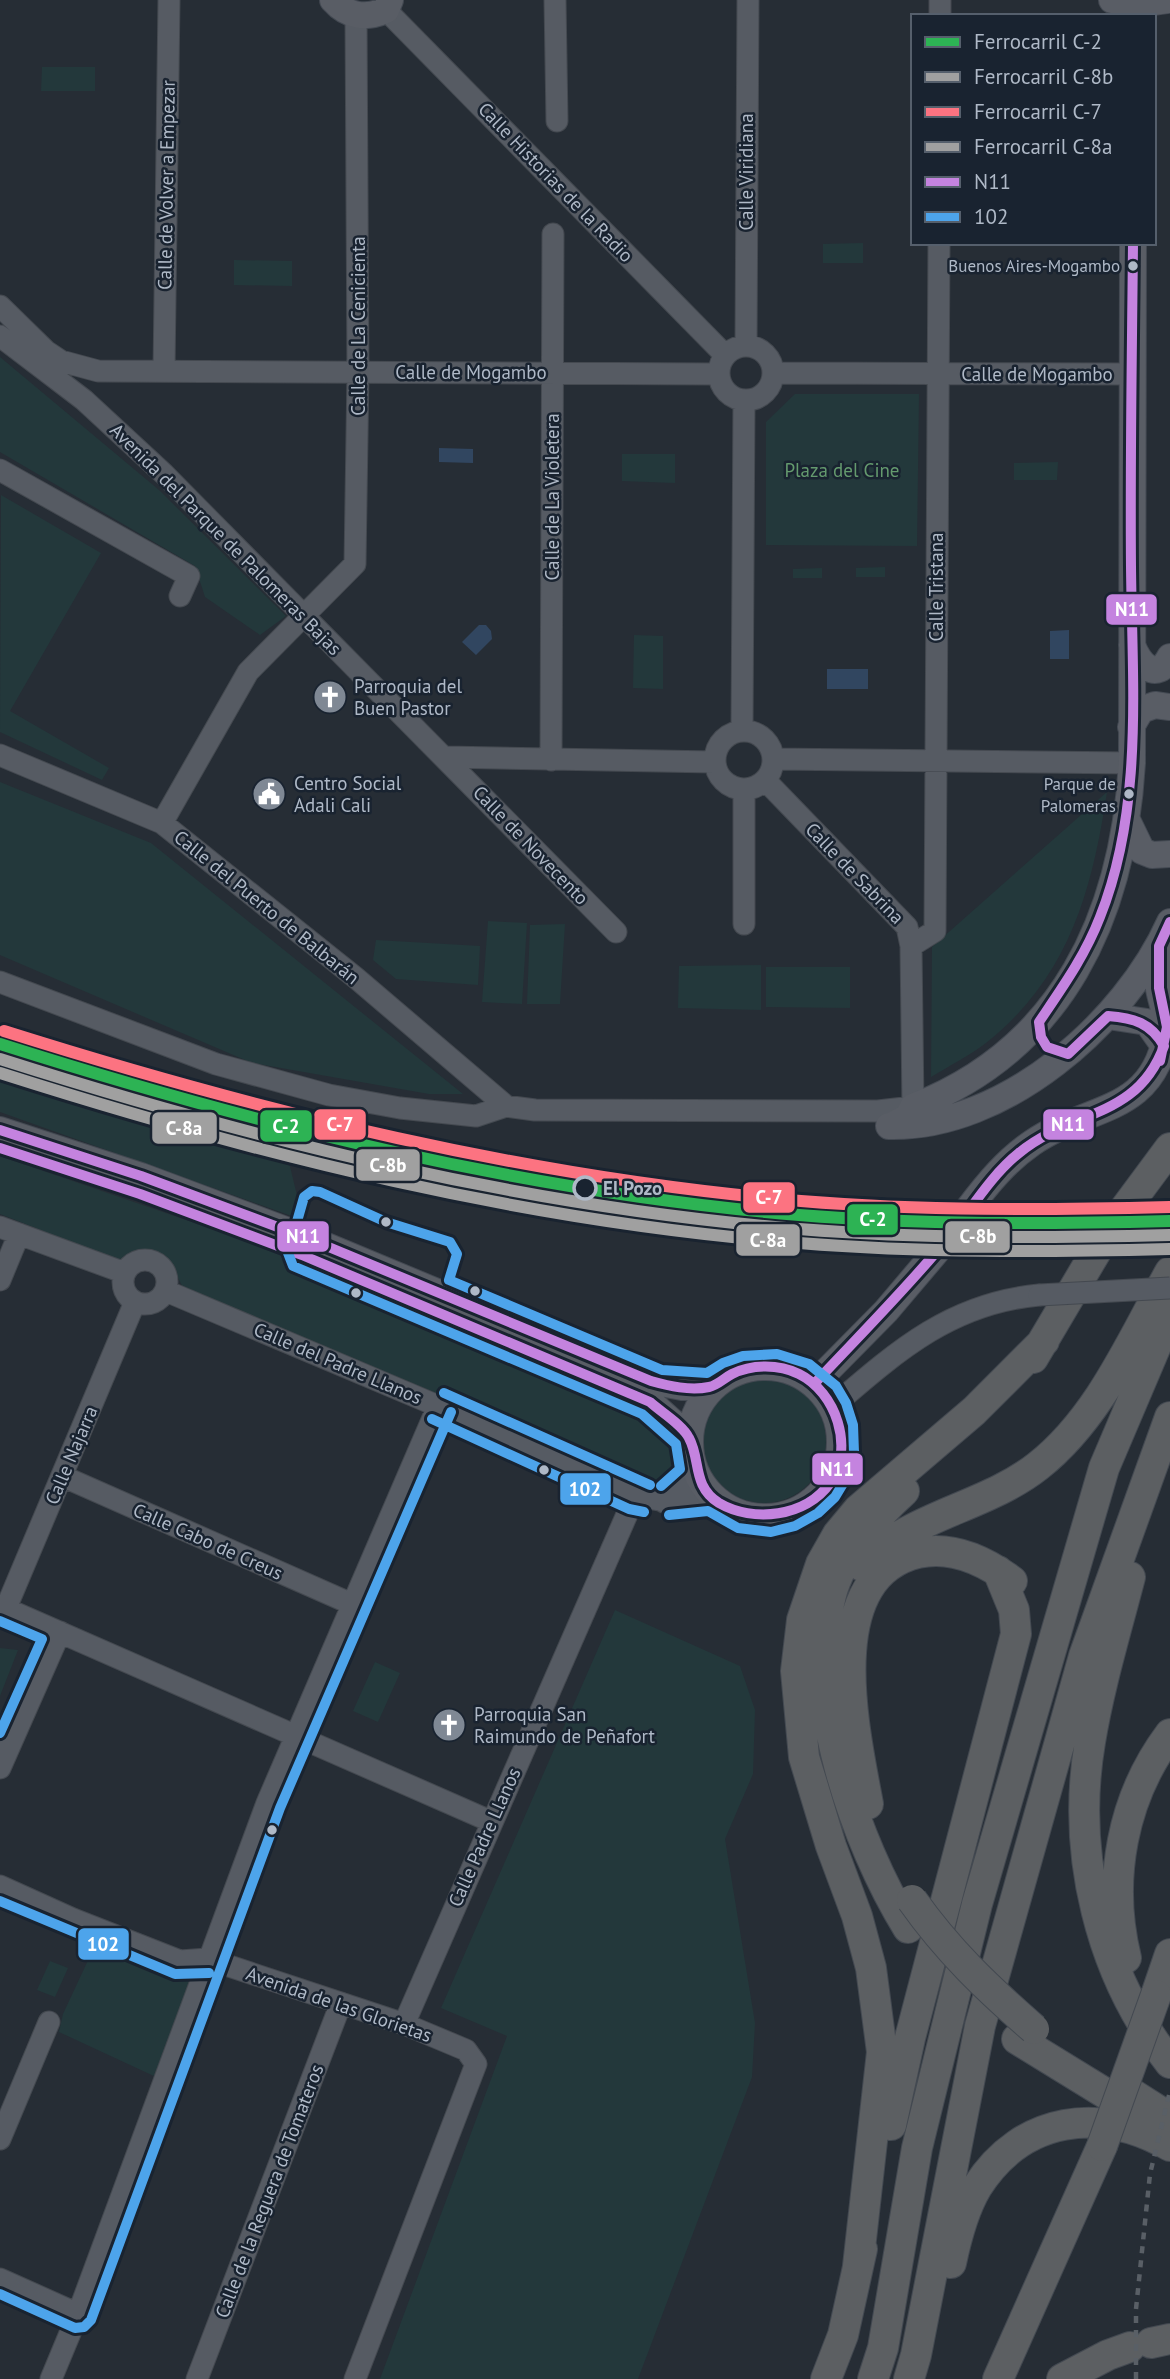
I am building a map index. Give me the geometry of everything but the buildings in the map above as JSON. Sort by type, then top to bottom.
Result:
[{"type":"highway","points":[[1170,1148],[1107,1233],[1018,1382],[984,1419],[892,1502],[845,1562],[831,1594],[824,1646],[825,1686],[835,1738],[859,1832],[883,1887],[910,1914],[967,1997],[1170,2118]]},
{"type":"highway","points":[[835,1738],[831,1666],[837,1610],[850,1578],[877,1550],[905,1533],[993,1492],[1045,1459],[1097,1402],[1170,1272]]},
{"type":"highway","points":[[873,2379],[883,2348],[917,2148],[977,1903],[1104,1468],[1170,1313]]},
{"type":"highway","points":[[858,2266],[882,2052],[871,1968],[857,1916],[831,1846],[804,1757],[796,1671],[802,1620],[821,1564],[838,1534],[858,1510],[974,1411],[1044,1341]]},
{"type":"highway","points":[[909,2379],[916,2355],[980,2026],[1084,1656],[1170,1417]]},
{"type":"highway","points":[[1170,1423],[1090,1743],[1085,1808],[1089,1874],[1098,1920],[1114,1970],[1140,2021],[1170,2063]]},
{"type":"highway","points":[[910,1914],[869,1804],[853,1705],[850,1665],[855,1628],[866,1591],[890,1565],[907,1556],[928,1550],[962,1554],[998,1571],[1014,1583],[1032,1631],[1029,1658],[1013,1720],[997,1836]]},
{"type":"highway","points":[[826,2379],[843,2335],[910,2038],[1016,1633],[1014,1610],[998,1571]]},
{"type":"highway","points":[[1170,1734],[1154,1755],[1134,1796],[1123,1835],[1117,1888],[1121,1934],[1132,1980],[1170,2045]]},
{"type":"highway","points":[[998,2379],[1102,2146],[1170,1954]]},
{"type":"highway","points":[[1026,2034],[1170,2133]]},
{"type":"highway","points":[[924,2379],[953,2250],[976,2188],[996,2163],[1021,2140],[1066,2123],[1100,2122],[1149,2134],[1170,2146]]},
{"type":"highway","points":[[1062,2379],[1108,2355],[1150,2343]]},
{"type":"main road","points":[[333,0],[342,10],[356,16],[374,15],[388,5]]},
{"type":"main road","points":[[1127,5],[1168,0]]},
{"type":"main road","points":[[884,1126],[908,1117],[914,1107],[973,1080],[1018,1046],[1039,1022],[1083,957],[1109,901],[1127,820],[1132,763],[1132,245]]},
{"type":"main road","points":[[1132,645],[1138,660],[1147,668],[1159,668],[1170,657]]},
{"type":"main road","points":[[1131,727],[1141,710],[1155,705],[1170,707]]},
{"type":"main road","points":[[1127,820],[1135,843],[1142,851],[1152,855],[1170,854]]},
{"type":"main road","points":[[884,1126],[914,1126],[959,1116],[1036,1077],[1068,1054],[1108,1016],[1159,946],[1170,922]]},
{"type":"main road","points":[[969,1208],[995,1173],[1033,1142],[1140,1090],[1153,1076],[1164,1046],[1167,1027],[1159,988],[1159,946]]},
{"type":"main road","points":[[1108,1016],[1147,1022],[1164,1046]]},
{"type":"main road","points":[[1039,1022],[1041,1037],[1047,1047],[1068,1054]]},
{"type":"main road","points":[[0,1130],[141,1177],[307,1238],[651,1381],[682,1387],[712,1387]]},
{"type":"main road","points":[[0,1148],[140,1194],[302,1255],[418,1303],[650,1402],[689,1437]]},
{"type":"main road","points":[[814,1384],[886,1311],[947,1239]]},
{"type":"main road","points":[[762,1367],[795,1372],[814,1384],[832,1406],[840,1437],[836,1469],[826,1488],[810,1503],[791,1513],[760,1517],[729,1509],[711,1496],[695,1471],[689,1437],[696,1410],[712,1387],[730,1375],[762,1367]]},
{"type":"street","name":"Calle de Volver a Empezar","points":[[164,371],[169,0]]},
{"type":"street","points":[[555,0],[557,121]]},
{"type":"street","name":"Calle Viridiana","points":[[746,345],[748,0]]},
{"type":"street","name":"Calle Historias de la Radio","points":[[388,5],[721,364]]},
{"type":"street","name":"Calle de La Cenicienta","points":[[162,824],[248,672],[355,564],[358,372],[356,16]]},
{"type":"street","name":"Calle de La Violetera","points":[[551,760],[553,234]]},
{"type":"street","name":"Calle Tristana","points":[[911,946],[935,931],[935,566],[939,245]]},
{"type":"street","points":[[1,311],[61,361],[97,371],[88,382],[84,400]]},
{"type":"street","name":"Avenida del Parque de Palomeras Bajas","points":[[0,336],[84,400],[164,474],[446,757]]},
{"type":"street","points":[[746,345],[766,353],[774,373],[770,387],[759,397],[744,401],[732,397],[722,387],[721,364],[734,347],[746,345]]},
{"type":"street","name":"Calle de Mogambo","points":[[97,371],[551,373],[721,364]]},
{"type":"street","name":"Calle de Mogambo","points":[[774,373],[1132,374]]},
{"type":"street","points":[[742,730],[744,401]]},
{"type":"street","points":[[0,470],[189,576],[180,596]]},
{"type":"street","points":[[742,730],[757,733],[763,738],[769,744],[773,759],[765,780],[744,789],[724,781],[714,762],[717,747],[727,735],[742,730]]},
{"type":"street","name":"Calle del Puerto de Balbarán","points":[[0,755],[162,824],[356,978],[506,1106]]},
{"type":"street","points":[[446,757],[714,762]]},
{"type":"street","name":"Calle de Novecento","points":[[446,757],[617,932]]},
{"type":"street","points":[[773,759],[1132,763]]},
{"type":"street","name":"Calle de Sabrina","points":[[765,780],[907,927],[911,946],[914,1107]]},
{"type":"street","points":[[744,789],[744,924]]},
{"type":"street","points":[[0,982],[229,1068],[329,1095],[400,1108],[550,1124],[884,1126]]},
{"type":"street","points":[[476,1116],[506,1106],[536,1110],[878,1111],[914,1107]]},
{"type":"street","points":[[0,1280],[9,1231],[125,1273]]},
{"type":"street","points":[[136,1262],[154,1262],[166,1274],[166,1291],[153,1303],[135,1302],[124,1290],[125,1273],[136,1262]]},
{"type":"street","points":[[832,1406],[925,1332],[968,1310],[1013,1298],[1039,1295],[1170,1288]]},
{"type":"street","name":"Calle del Padre Llanos","points":[[166,1291],[438,1406],[635,1496],[664,1502],[687,1502],[711,1496]]},
{"type":"street","name":"Calle Najarra","points":[[3,1607],[62,1476],[135,1302]]},
{"type":"street","points":[[51,2379],[78,2314],[267,1803],[438,1406]]},
{"type":"street","points":[[664,1502],[688,1484],[695,1471]]},
{"type":"street","name":"Calle Cabo de Creus","points":[[62,1476],[354,1605]]},
{"type":"street","name":"Calle Padre Llanos","points":[[404,2024],[490,1821],[635,1496]]},
{"type":"street","points":[[3,1607],[490,1821]]},
{"type":"street","points":[[0,1768],[60,1632]]},
{"type":"street","name":"Avenida de las Glorietas","points":[[0,1886],[73,1919],[180,1961],[208,1959],[404,2024],[466,2050],[475,2064],[355,2379]]},
{"type":"street","name":"Calle de la Reguera de Tomateros","points":[[197,2379],[341,2003]]},
{"type":"street","points":[[0,2139],[49,2022]]},
{"type":"street","points":[[0,2279],[78,2314]]},
{"type":"green space","points":[[42,67],[95,67],[95,91],[41,91]]},
{"type":"green space","points":[[863,243],[863,263],[823,263],[823,244]]},
{"type":"green space","points":[[234,260],[292,261],[292,286],[234,285]]},
{"type":"green space","points":[[0,357],[159,490],[286,616],[260,635],[205,597],[195,566],[0,452]]},
{"type":"green space","name":"Plaza del Cine","points":[[795,394],[919,394],[917,546],[766,545],[766,422]]},
{"type":"green space","points":[[622,454],[675,454],[675,483],[622,481]]},
{"type":"green space","points":[[1058,462],[1057,480],[1014,480],[1014,463]]},
{"type":"green space","points":[[1,495],[101,553],[10,711],[109,768],[102,780],[0,732]]},
{"type":"green space","points":[[885,567],[885,577],[856,577],[856,568]]},
{"type":"green space","points":[[822,568],[822,578],[793,578],[793,569]]},
{"type":"green space","points":[[634,635],[663,636],[663,689],[633,688]]},
{"type":"green space","points":[[0,782],[151,843],[463,1094],[429,1094],[252,1063],[0,955]]},
{"type":"green space","points":[[1107,792],[1084,898],[1057,961],[1038,990],[986,1043],[931,1077],[932,947]]},
{"type":"green space","points":[[488,921],[527,923],[522,1004],[482,1002]]},
{"type":"green space","points":[[565,924],[560,1004],[527,1004],[530,925]]},
{"type":"green space","points":[[376,940],[480,946],[478,985],[396,979],[373,960]]},
{"type":"green space","points":[[761,965],[761,1010],[678,1008],[679,966]]},
{"type":"green space","points":[[766,967],[850,967],[850,1008],[766,1007]]},
{"type":"green space","points":[[0,1059],[285,1146],[303,1220],[0,1112]]},
{"type":"green space","points":[[0,1156],[265,1247],[656,1413],[677,1443],[681,1481],[657,1493],[183,1288],[171,1263],[144,1251],[122,1262],[0,1214]]},
{"type":"green space","points":[[764,1379],[788,1384],[808,1397],[821,1417],[826,1441],[821,1465],[808,1485],[788,1498],[764,1503],[740,1498],[720,1485],[707,1465],[702,1441],[707,1417],[720,1397],[740,1384]]},
{"type":"green space","points":[[615,1610],[740,1666],[755,1710],[753,1774],[725,1839],[755,2023],[752,2077],[638,2379],[380,2379],[507,2036],[441,2008]]},
{"type":"green space","points":[[0,1648],[18,1650],[0,1696]]},
{"type":"green space","points":[[375,1662],[400,1673],[378,1722],[353,1711]]},
{"type":"green space","points":[[97,1941],[194,1978],[156,2077],[59,2032],[63,2014]]},
{"type":"green space","points":[[50,1961],[68,1968],[55,1997],[37,1990]]},
{"type":"water","points":[[439,448],[473,449],[473,463],[439,462]]},
{"type":"water","points":[[479,625],[486,625],[491,631],[492,639],[476,655],[462,642]]},
{"type":"water","points":[[1069,630],[1069,659],[1050,659],[1050,631]]},
{"type":"water","points":[[827,669],[868,669],[868,689],[827,689]]},
{"type":"tunnel","points":[[947,1239],[969,1208]]},
{"type":"railway","points":[[1136,2379],[1136,2309],[1150,2174],[1170,2091]]},
{"type":"rail line","name":"C-7","points":[[4,1031],[298,1115],[497,1159],[598,1176],[801,1201],[893,1207],[1170,1207]]},
{"type":"rail line","name":"C-2","points":[[0,1044],[197,1103],[296,1129],[495,1173],[596,1190],[799,1215],[892,1221],[1170,1221]]},
{"type":"rail line","name":"C-8b","points":[[0,1059],[98,1089],[296,1143],[395,1167],[596,1205],[697,1219],[892,1235],[1170,1235]]},
{"type":"rail line","name":"C-8a","points":[[0,1073],[196,1132],[295,1158],[495,1202],[596,1219],[697,1233],[892,1249],[1170,1249]]},
{"type":"transit line","name":"N11","points":[[814,1384],[928,1261],[1008,1163],[1039,1139],[1120,1101],[1137,1088],[1152,1070],[1164,1046],[1159,1038],[1141,1023],[1108,1016],[1068,1054],[1047,1047],[1041,1037],[1039,1022],[1094,931],[1114,875],[1124,832],[1133,699],[1133,245]]},
{"type":"transit line","name":"N11","points":[[1160,1061],[1167,1027],[1159,988],[1159,946],[1170,922]]},
{"type":"transit line","name":"N11","points":[[0,1130],[141,1176],[307,1238],[651,1381],[702,1388],[712,1386],[748,1368],[774,1367],[799,1374],[812,1382],[832,1407],[841,1438],[837,1469],[820,1494],[793,1510],[763,1514],[733,1509],[710,1496],[701,1481],[693,1446],[686,1433],[650,1402],[302,1255],[140,1194],[0,1148]]},
{"type":"transit line","name":"102","points":[[661,1486],[680,1469],[676,1444],[642,1414],[293,1266],[288,1253],[304,1197],[312,1191],[320,1192],[386,1222],[450,1242],[457,1254],[449,1280],[662,1370],[707,1373],[723,1363],[743,1356],[777,1354],[809,1364],[836,1386],[846,1403],[853,1425],[854,1453],[847,1477],[835,1497],[818,1513],[795,1526],[771,1532],[738,1528],[708,1511],[669,1515]]},
{"type":"transit line","name":"102","points":[[444,1393],[650,1485]]},
{"type":"transit line","name":"102","points":[[0,2294],[75,2328],[84,2327],[91,2320],[280,1808],[451,1412]]},
{"type":"transit line","name":"102","points":[[432,1419],[629,1509],[644,1512]]},
{"type":"transit line","name":"102","points":[[0,1621],[42,1639],[0,1733]]},
{"type":"transit line","name":"102","points":[[0,1901],[175,1974],[209,1973]]},
{"type":"place","name":"Buenos Aires-Mogambo","points":[[1133,266]]},
{"type":"place","name":"Parroquia del Buen Pastor","points":[[330,697]]},
{"type":"place","name":"Centro Social Adali Cali","points":[[269,794]]},
{"type":"place","name":"Parque de Palomeras","points":[[1129,794]]},
{"type":"place","name":"El Pozo","points":[[585,1188]]},
{"type":"place","name":"Parroquia San Raimundo de Peñafort","points":[[449,1725]]}]
